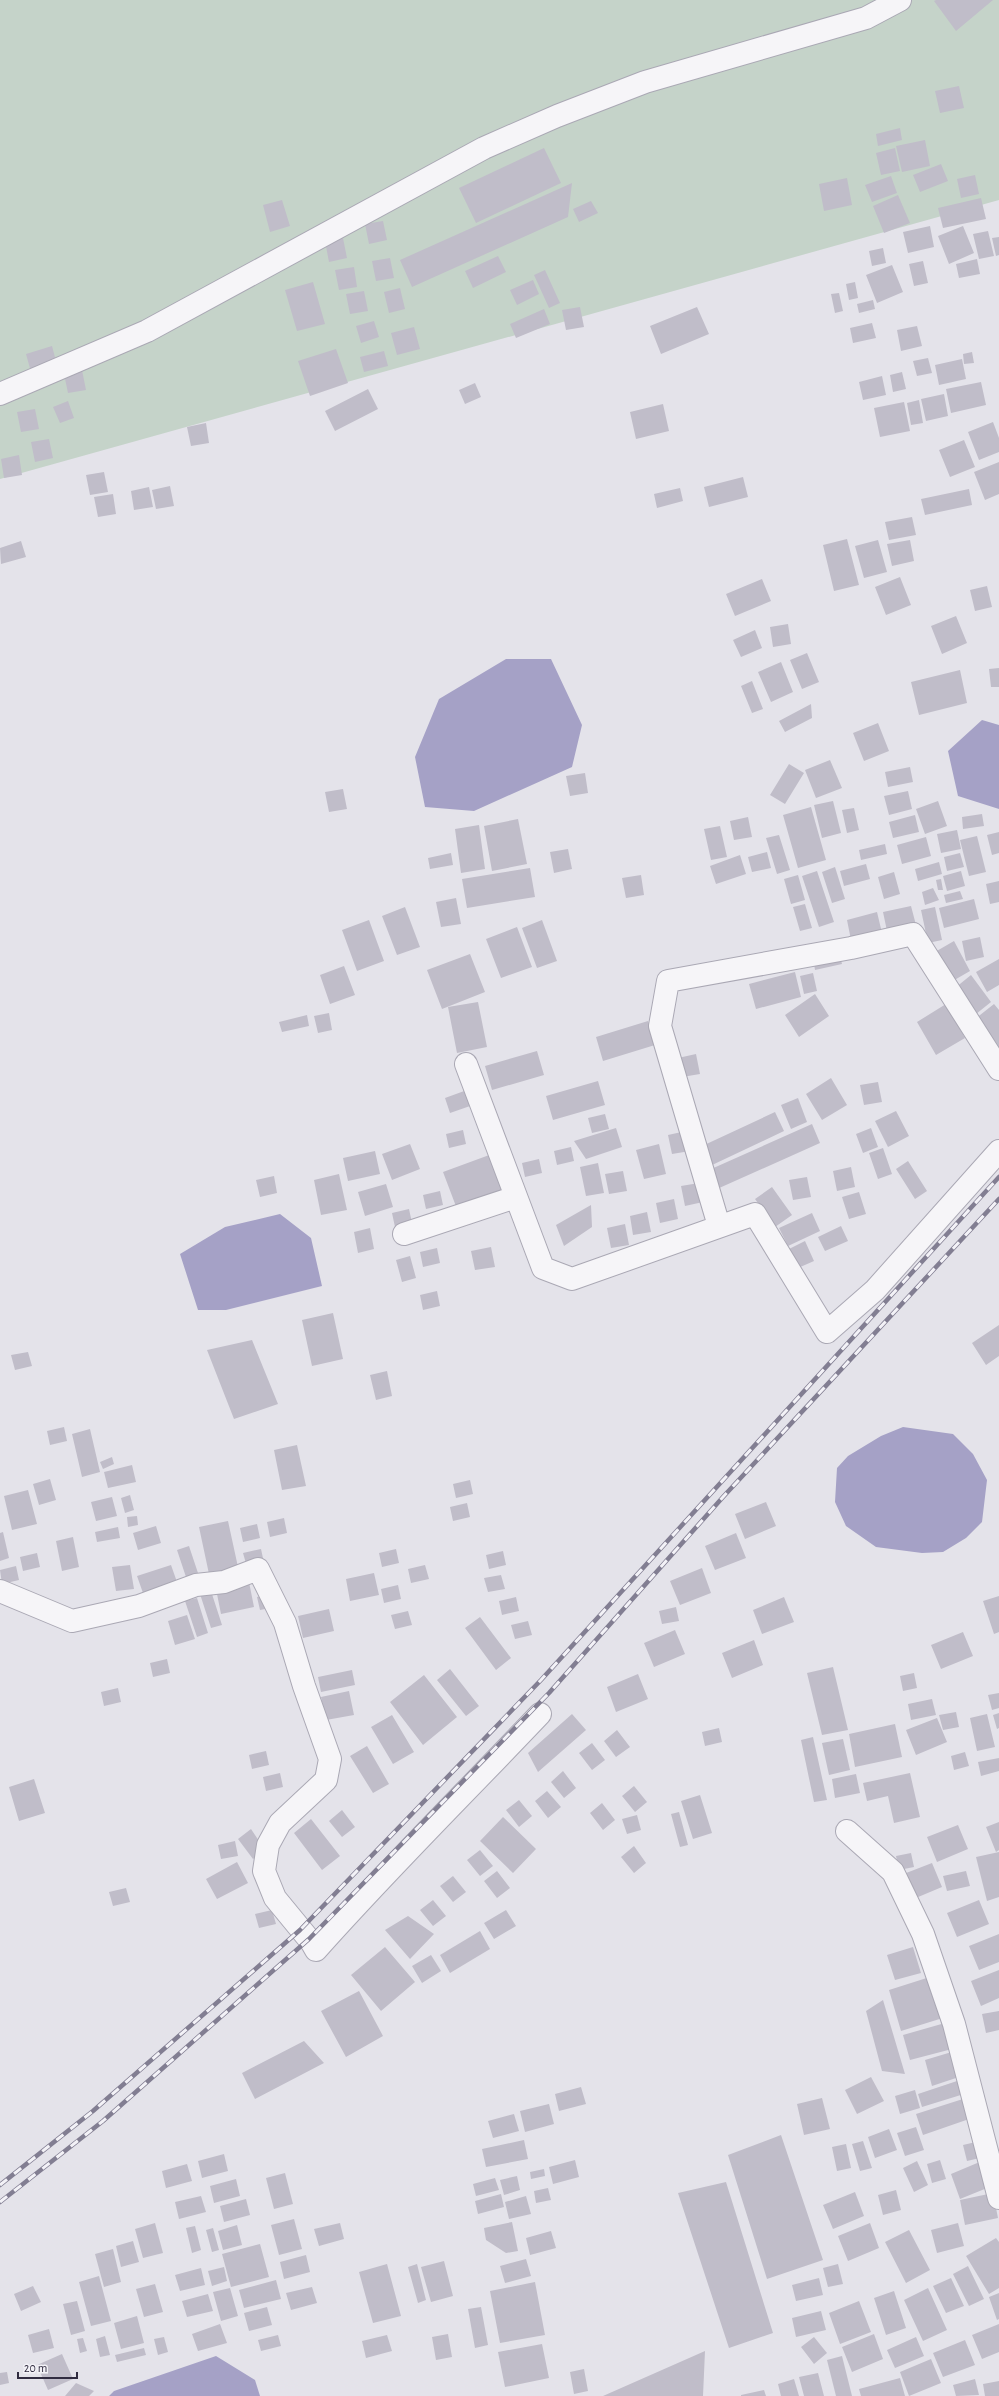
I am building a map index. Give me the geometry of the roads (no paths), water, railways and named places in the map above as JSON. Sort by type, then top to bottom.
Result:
[{"type":"street","points":[[0,394],[147,331],[484,148],[557,116],[645,82],[866,18],[900,0]]},
{"type":"street","points":[[719,1226],[660,1026],[668,981],[851,948],[913,934],[999,1069]]},
{"type":"street","points":[[466,1064],[543,1268],[572,1279],[755,1214],[827,1332],[875,1290],[999,1151]]},
{"type":"street","points":[[404,1234],[516,1197]]},
{"type":"street","points":[[0,1591],[72,1621],[139,1606],[196,1585],[224,1582],[258,1569],[285,1623],[304,1686],[330,1759],[326,1780],[280,1823],[268,1845],[264,1871],[275,1898],[316,1950],[384,1874],[466,1793],[540,1714]]},
{"type":"street","points":[[847,1831],[893,1872],[923,1934],[954,2024],[999,2198]]},
{"type":"railway","points":[[0,2185],[93,2111],[300,1930],[541,1680],[999,1177]]},
{"type":"railway","points":[[0,2202],[103,2121],[309,1939],[549,1693],[723,1497],[999,1199]]}]
